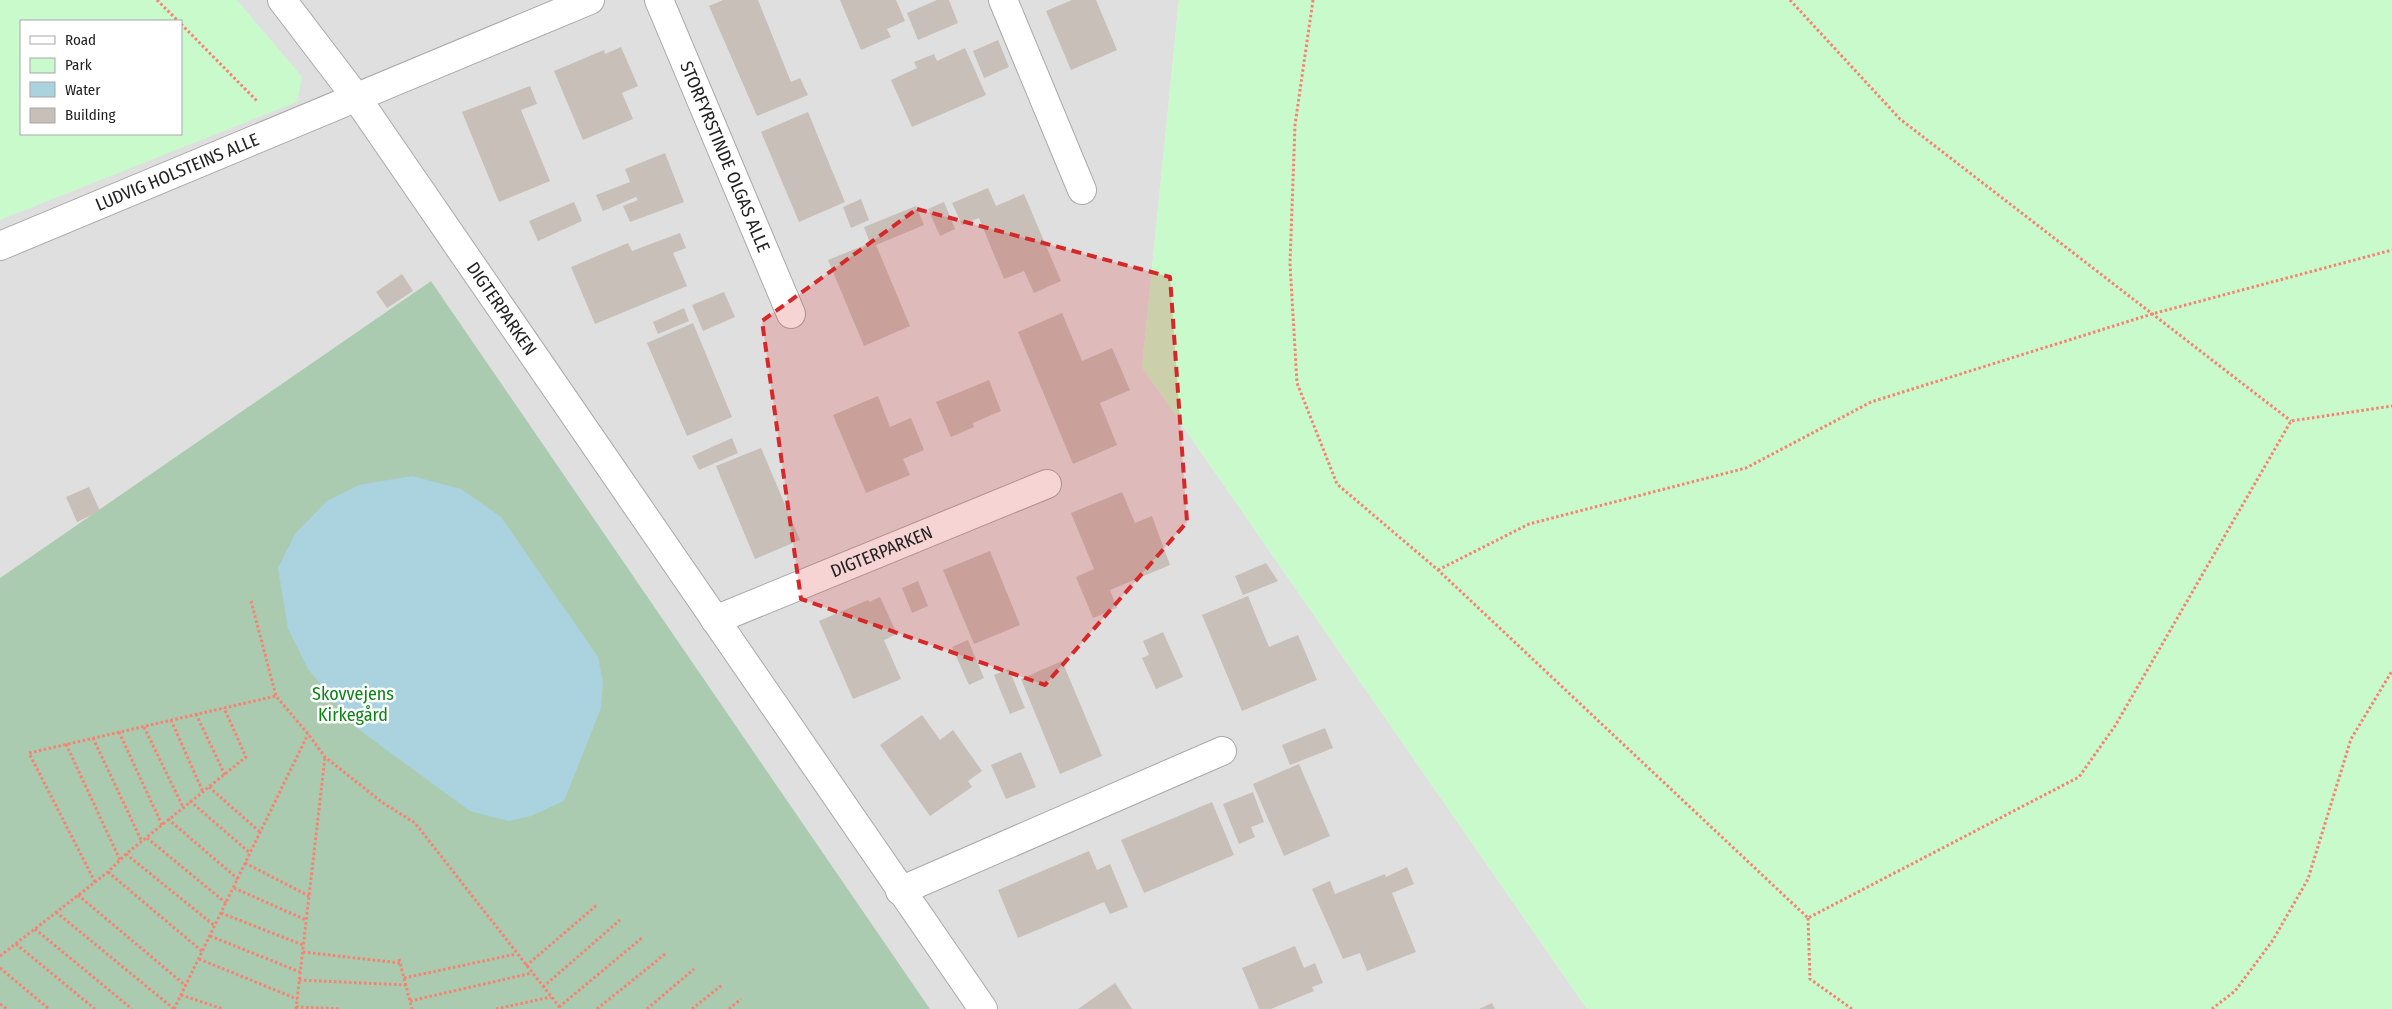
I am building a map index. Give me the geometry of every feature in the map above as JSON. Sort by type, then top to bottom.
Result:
[{"type":"street","name":"DIGTERPARKEN","points":[[282,0],[356,97],[900,891],[983,1009]]},
{"type":"street","points":[[356,97],[590,0]]},
{"type":"street","name":"STORFYRSTINDE OLGAS ALLE","points":[[659,0],[791,314]]},
{"type":"street","points":[[1003,0],[1082,190]]},
{"type":"street","name":"LUDVIG HOLSTEINS ALLE","points":[[0,246],[356,97]]},
{"type":"street","name":"DIGTERPARKEN","points":[[715,620],[1047,484]]},
{"type":"street","points":[[900,891],[1222,751]]},
{"type":"path","points":[[157,0],[177,20]]},
{"type":"path","points":[[1313,0],[1295,125],[1290,264],[1297,383],[1338,484],[1438,570],[1808,918],[1810,979],[1852,1009]]},
{"type":"path","points":[[1790,0],[1900,120],[2291,420],[2392,406]]},
{"type":"path","points":[[182,25],[284,127]]},
{"type":"path","points":[[1438,570],[1530,524],[1746,468],[1871,402],[2152,314],[2392,250]]},
{"type":"path","points":[[1808,918],[2079,777],[2115,726],[2291,420]]},
{"type":"path","points":[[251,601],[276,696],[325,757],[383,804],[415,823],[560,1008],[643,937]]},
{"type":"path","points":[[2212,1009],[2235,992],[2273,940],[2308,879],[2352,740],[2392,671]]},
{"type":"path","points":[[95,882],[29,753],[276,696]]},
{"type":"path","points":[[0,956],[108,872],[126,854],[168,819],[246,757],[224,708]]},
{"type":"path","points":[[196,714],[225,775]]},
{"type":"path","points":[[171,720],[203,792]]},
{"type":"path","points":[[144,726],[183,807]]},
{"type":"path","points":[[119,732],[162,825]]},
{"type":"path","points":[[56,912],[174,1009],[308,734]]},
{"type":"path","points":[[93,738],[142,842]]},
{"type":"path","points":[[66,744],[120,860]]},
{"type":"path","points":[[325,757],[296,1008],[341,1009]]},
{"type":"path","points":[[209,787],[260,832]]},
{"type":"path","points":[[190,801],[250,854]]},
{"type":"path","points":[[168,819],[238,878]]},
{"type":"path","points":[[147,838],[226,903]]},
{"type":"path","points":[[126,854],[215,926]]},
{"type":"path","points":[[246,863],[309,896]]},
{"type":"path","points":[[108,872],[202,952]]},
{"type":"path","points":[[234,888],[306,920]]},
{"type":"path","points":[[78,895],[186,986]]},
{"type":"path","points":[[526,966],[598,904]]},
{"type":"path","points":[[221,913],[303,945]]},
{"type":"path","points":[[543,987],[620,920]]},
{"type":"path","points":[[35,928],[132,1009]]},
{"type":"path","points":[[210,936],[300,972]]},
{"type":"path","points":[[16,944],[95,1009]]},
{"type":"path","points":[[303,952],[399,961],[412,1009]]},
{"type":"path","points":[[404,978],[517,954]]},
{"type":"path","points":[[597,1009],[665,954]]},
{"type":"path","points":[[199,959],[297,1000]]},
{"type":"path","points":[[0,968],[50,1009]]},
{"type":"path","points":[[647,1009],[694,969]]},
{"type":"path","points":[[410,1001],[532,973]]},
{"type":"path","points":[[299,980],[406,985]]},
{"type":"path","points":[[692,1009],[722,985]]},
{"type":"path","points":[[182,995],[222,1009]]},
{"type":"path","points":[[496,1009],[550,997]]},
{"type":"path","points":[[729,1009],[741,999]]},
{"type":"path","points":[[0,1004],[7,1009]]},
{"type":"highlighted area","points":[[917,209],[1170,277],[1187,522],[1045,685],[801,599],[762,321]]},
{"type":"shaded area","points":[[0,0],[1179,0],[1142,367],[1587,1009],[930,1009],[431,281],[0,578]]},
{"type":"green space","points":[[0,0],[237,0],[302,77],[297,102],[0,220]]},
{"type":"green space","points":[[1179,0],[2392,0],[2392,1009],[1587,1009],[1142,367]]},
{"type":"green space","name":"Skovvejens Kirkegård","points":[[431,281],[930,1009],[0,1009],[0,578]]},
{"type":"water","points":[[412,476],[461,489],[501,517],[598,657],[603,683],[601,708],[564,801],[531,816],[509,821],[470,811],[358,729],[308,669],[288,629],[278,568],[295,534],[327,501],[359,485]]},
{"type":"building","points":[[723,0],[758,0],[791,82],[800,78],[808,95],[757,116],[709,6]]},
{"type":"building","points":[[840,0],[896,0],[905,21],[887,29],[891,37],[861,50]]},
{"type":"building","points":[[937,0],[949,0],[958,23],[918,40],[907,13]]},
{"type":"building","points":[[1072,0],[1096,0],[1117,50],[1071,70],[1046,11]]},
{"type":"building","points":[[998,40],[1009,67],[984,78],[973,51]]},
{"type":"building","points":[[621,47],[638,86],[622,93],[633,119],[583,140],[554,71],[604,50],[605,54]]},
{"type":"building","points":[[965,48],[986,95],[912,127],[891,80],[917,68],[914,62],[934,54],[937,61]]},
{"type":"building","points":[[530,86],[537,104],[521,110],[550,181],[499,202],[462,112]]},
{"type":"building","points":[[808,112],[845,202],[799,222],[761,132]]},
{"type":"building","points":[[665,153],[684,202],[630,222],[623,206],[638,200],[636,197],[603,211],[596,195],[630,182],[625,169]]},
{"type":"building","points":[[988,188],[996,206],[1024,194],[1061,281],[1034,293],[1024,271],[1004,279],[979,218],[962,225],[952,203]]},
{"type":"building","points":[[861,199],[869,220],[851,228],[843,207]]},
{"type":"building","points":[[574,202],[582,221],[538,241],[529,221]]},
{"type":"building","points":[[944,202],[955,229],[940,236],[928,209]]},
{"type":"building","points":[[916,206],[924,225],[876,245],[910,326],[864,346],[828,260],[870,243],[864,227]]},
{"type":"building","points":[[680,233],[686,248],[673,253],[687,286],[595,324],[571,267],[628,243],[632,251]]},
{"type":"building","points":[[402,274],[413,291],[387,308],[376,292]]},
{"type":"building","points":[[724,292],[735,317],[703,331],[692,305]]},
{"type":"building","points":[[684,308],[689,321],[658,334],[653,322]]},
{"type":"building","points":[[1062,313],[1082,361],[1112,348],[1130,390],[1100,403],[1117,445],[1073,464],[1018,332]]},
{"type":"building","points":[[693,323],[732,417],[687,436],[647,343]]},
{"type":"building","points":[[989,380],[1001,411],[973,423],[974,427],[951,437],[936,402]]},
{"type":"building","points":[[878,396],[890,427],[911,418],[924,450],[903,459],[910,475],[866,493],[833,415]]},
{"type":"building","points":[[732,438],[738,453],[699,470],[692,456]]},
{"type":"building","points":[[761,448],[800,540],[755,559],[716,466]]},
{"type":"building","points":[[89,487],[100,511],[77,522],[66,497]]},
{"type":"building","points":[[1122,492],[1135,523],[1152,516],[1170,565],[1110,590],[1117,608],[1093,618],[1076,577],[1094,569],[1071,513]]},
{"type":"building","points":[[990,551],[1020,625],[974,644],[943,570]]},
{"type":"building","points":[[1266,563],[1278,581],[1243,595],[1235,576]]},
{"type":"building","points":[[918,581],[928,606],[912,613],[902,588]]},
{"type":"building","points":[[1248,596],[1269,647],[1298,635],[1317,680],[1242,711],[1202,615]]},
{"type":"building","points":[[880,597],[897,634],[884,640],[901,679],[853,699],[819,621],[868,600],[869,602]]},
{"type":"building","points":[[1163,632],[1183,677],[1156,689],[1142,658],[1149,655],[1143,641]]},
{"type":"building","points":[[968,640],[984,678],[969,685],[952,647]]},
{"type":"building","points":[[1062,661],[1102,756],[1060,774],[1021,679]]},
{"type":"building","points":[[1009,669],[1025,708],[1010,714],[994,675]]},
{"type":"building","points":[[922,715],[940,740],[953,730],[982,771],[968,781],[972,787],[930,816],[880,745]]},
{"type":"building","points":[[1325,728],[1333,748],[1290,765],[1282,745]]},
{"type":"building","points":[[1021,752],[1036,787],[1006,799],[991,765]]},
{"type":"building","points":[[1299,764],[1330,836],[1284,856],[1253,784]]},
{"type":"building","points":[[1253,792],[1264,822],[1251,827],[1255,837],[1239,844],[1223,804]]},
{"type":"building","points":[[1212,802],[1234,855],[1144,893],[1121,840]]},
{"type":"building","points":[[1089,851],[1097,870],[1110,864],[1128,907],[1110,914],[1104,902],[1018,938],[998,890]]},
{"type":"building","points":[[1407,867],[1414,884],[1392,893],[1416,952],[1367,971],[1360,953],[1343,959],[1312,889],[1330,881],[1335,894],[1385,874],[1386,877]]},
{"type":"building","points":[[1295,946],[1304,968],[1315,963],[1323,983],[1312,987],[1314,991],[1271,1009],[1259,1009],[1242,968]]},
{"type":"building","points":[[1115,983],[1132,1009],[1078,1009]]},
{"type":"building","points":[[1492,1003],[1495,1009],[1479,1009]]}]
